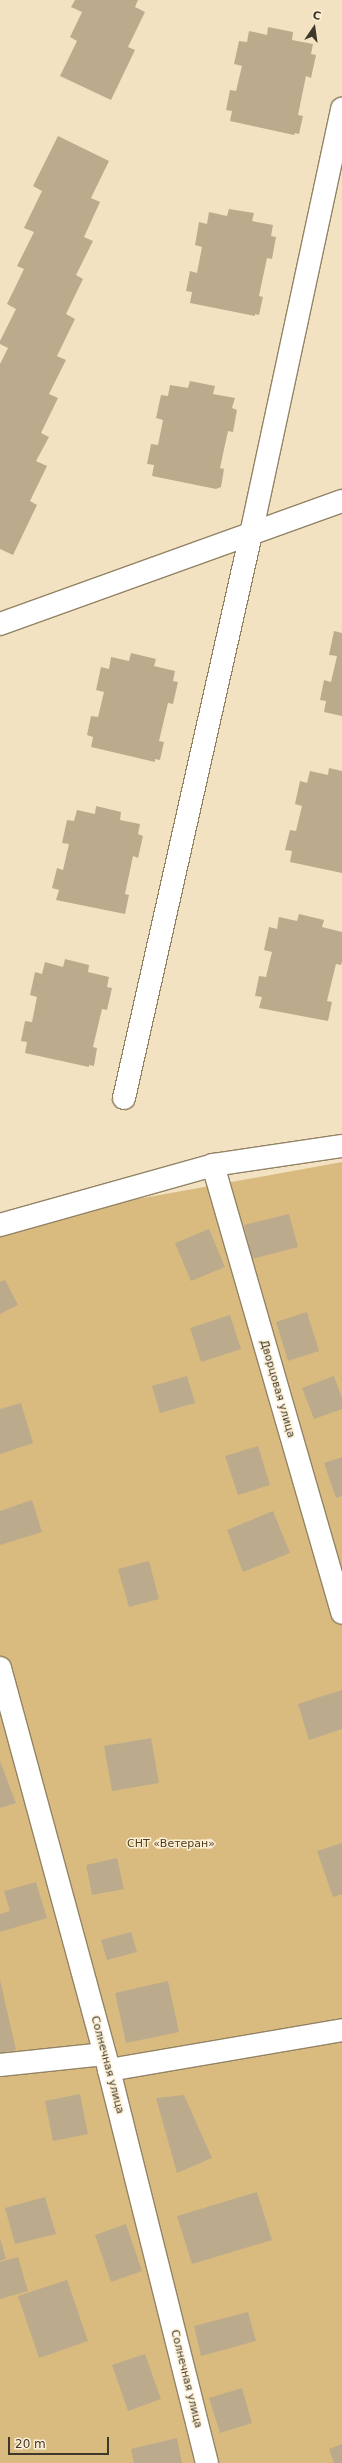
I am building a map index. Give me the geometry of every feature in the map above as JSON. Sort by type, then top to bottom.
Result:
[{"type":"street","points":[[124,1098],[251,534],[342,109]]},
{"type":"street","points":[[0,624],[342,501]]},
{"type":"street","points":[[0,1225],[213,1165],[342,1146]]},
{"type":"street","name":"Дворцовая улица","points":[[213,1165],[342,1613]]},
{"type":"street","name":"Солнечная улица","points":[[0,1668],[107,2062],[207,2463]]},
{"type":"street","points":[[0,2065],[107,2062],[342,2030]]},
{"type":"green space","name":"СНТ «Ветеран»","points":[[342,1162],[342,2463],[0,2463],[0,1224]]},
{"type":"building","points":[[75,0],[138,0],[135,7],[145,12],[128,47],[135,50],[111,100],[60,76],[77,41],[70,37],[82,12],[71,7]]},
{"type":"building","points":[[268,27],[293,32],[292,40],[313,44],[311,54],[316,55],[311,78],[306,76],[298,115],[303,116],[299,134],[295,133],[294,135],[230,121],[232,111],[226,110],[230,90],[236,91],[242,66],[234,64],[239,41],[247,42],[249,31],[267,35]]},
{"type":"building","points":[[58,136],[109,161],[91,198],[100,202],[84,237],[93,241],[76,275],[83,279],[66,314],[75,319],[57,356],[66,360],[49,394],[58,398],[41,433],[49,437],[36,461],[47,466],[30,501],[37,505],[13,555],[0,549],[0,364],[8,348],[0,344],[0,341],[16,309],[7,304],[24,269],[17,266],[34,232],[24,228],[42,191],[33,186]]},
{"type":"building","points":[[229,209],[254,213],[252,221],[273,225],[271,236],[276,237],[272,259],[267,258],[259,296],[263,297],[259,315],[255,314],[255,316],[190,303],[192,292],[186,291],[190,271],[197,273],[202,247],[195,245],[199,222],[207,224],[209,212],[227,216]]},
{"type":"building","points":[[190,381],[215,386],[213,394],[235,398],[232,408],[237,410],[233,432],[228,431],[220,468],[224,469],[221,487],[216,489],[152,476],[154,465],[147,464],[151,444],[158,445],[163,420],[156,418],[161,395],[168,396],[170,385],[188,388]]},
{"type":"building","points":[[334,631],[342,633],[342,716],[324,712],[326,701],[320,700],[324,680],[331,682],[337,656],[329,655]]},
{"type":"building","points":[[131,653],[156,659],[154,666],[175,671],[173,681],[178,682],[173,704],[168,703],[159,741],[164,742],[160,760],[155,759],[155,762],[91,747],[93,737],[87,735],[91,716],[98,717],[104,692],[96,690],[101,667],[109,669],[111,657],[129,661]]},
{"type":"building","points":[[329,768],[342,771],[342,873],[290,862],[292,851],[285,850],[290,830],[296,831],[302,806],[295,804],[300,781],[307,783],[310,771],[328,775]]},
{"type":"building","points":[[96,806],[121,812],[120,820],[140,824],[138,834],[143,836],[138,858],[133,856],[125,894],[129,895],[125,914],[56,900],[59,890],[52,888],[57,868],[63,870],[69,844],[62,843],[67,820],[74,821],[77,810],[95,814]]},
{"type":"building","points":[[299,914],[324,920],[322,927],[342,932],[342,961],[341,965],[336,964],[327,1001],[332,1002],[328,1021],[259,1008],[262,997],[255,996],[259,976],[266,977],[272,952],[264,950],[269,927],[277,929],[279,917],[297,921]]},
{"type":"building","points":[[65,959],[89,965],[88,972],[109,977],[107,987],[112,988],[107,1010],[102,1009],[93,1047],[97,1048],[94,1066],[89,1065],[89,1067],[25,1053],[27,1042],[21,1041],[25,1021],[32,1022],[37,997],[30,995],[35,972],[42,974],[45,962],[63,967]]},
{"type":"building","points":[[289,1214],[298,1247],[252,1259],[244,1225]]},
{"type":"building","points":[[209,1229],[225,1267],[191,1281],[175,1243]]},
{"type":"building","points":[[5,1280],[18,1305],[0,1314],[0,1282]]},
{"type":"building","points":[[307,1312],[319,1351],[288,1361],[276,1322]]},
{"type":"building","points":[[230,1315],[241,1349],[201,1362],[190,1328]]},
{"type":"building","points":[[187,1376],[195,1403],[160,1413],[152,1386]]},
{"type":"building","points":[[334,1376],[342,1398],[342,1409],[314,1419],[302,1388]]},
{"type":"building","points":[[21,1403],[33,1443],[0,1454],[0,1409]]},
{"type":"building","points":[[258,1446],[270,1485],[238,1495],[225,1456]]},
{"type":"building","points":[[342,1457],[342,1496],[336,1498],[324,1463]]},
{"type":"building","points":[[32,1500],[42,1532],[0,1545],[0,1511]]},
{"type":"building","points":[[273,1511],[290,1553],[243,1572],[227,1530]]},
{"type":"building","points":[[149,1561],[159,1599],[129,1607],[118,1569]]},
{"type":"building","points":[[342,1690],[342,1729],[309,1740],[298,1704]]},
{"type":"building","points":[[151,1738],[159,1783],[112,1791],[104,1746]]},
{"type":"building","points":[[0,1761],[16,1803],[0,1808]]},
{"type":"building","points":[[342,1843],[342,1894],[333,1897],[317,1851]]},
{"type":"building","points":[[117,1858],[124,1889],[92,1895],[86,1865]]},
{"type":"building","points":[[36,1882],[47,1918],[0,1932],[0,1914],[10,1911],[4,1891]]},
{"type":"building","points":[[131,1932],[137,1952],[107,1960],[101,1940]]},
{"type":"building","points":[[0,1980],[16,2050],[0,2053]]},
{"type":"building","points":[[168,1981],[179,2032],[126,2043],[115,1993]]},
{"type":"building","points":[[80,2094],[88,2134],[53,2141],[45,2101]]},
{"type":"building","points":[[184,2095],[212,2158],[177,2173],[156,2098]]},
{"type":"building","points":[[257,2192],[272,2240],[192,2264],[177,2216]]},
{"type":"building","points":[[45,2197],[56,2234],[15,2244],[5,2208]]},
{"type":"building","points":[[126,2224],[142,2271],[111,2282],[95,2235]]},
{"type":"building","points":[[0,2238],[6,2259],[0,2261]]},
{"type":"building","points":[[18,2257],[28,2291],[0,2299],[0,2262]]},
{"type":"building","points":[[67,2280],[88,2341],[39,2358],[18,2296]]},
{"type":"building","points":[[248,2312],[256,2341],[201,2356],[194,2326]]},
{"type":"building","points":[[145,2354],[161,2399],[128,2411],[112,2365]]},
{"type":"building","points":[[242,2388],[252,2423],[220,2433],[209,2398]]},
{"type":"building","points":[[177,2438],[182,2463],[134,2463],[131,2449]]},
{"type":"building","points":[[342,2444],[342,2463],[334,2463],[329,2449]]}]
